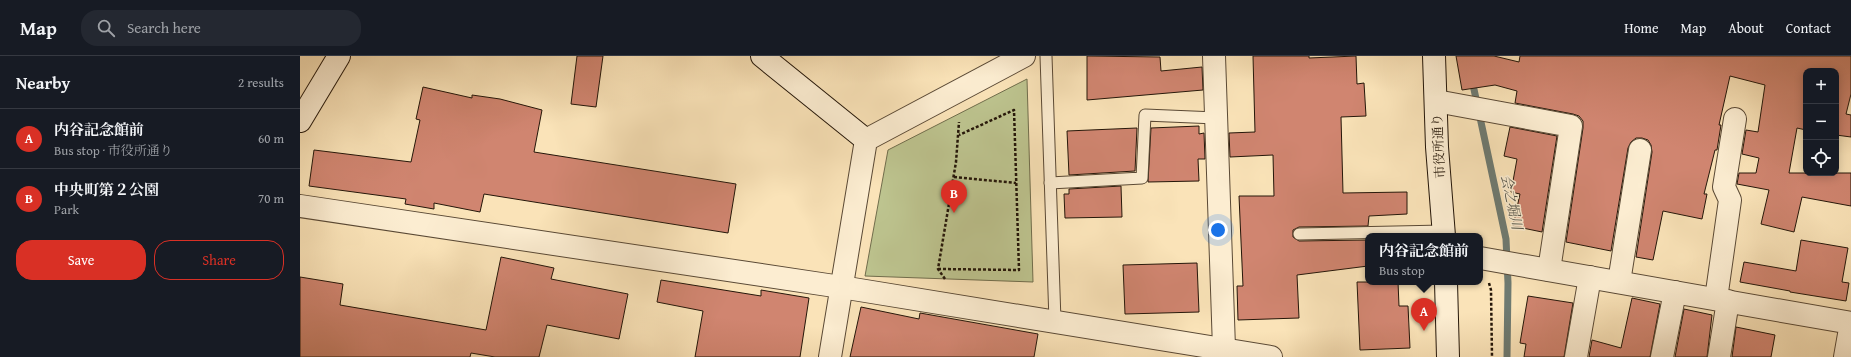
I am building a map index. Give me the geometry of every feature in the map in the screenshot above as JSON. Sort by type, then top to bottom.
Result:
[{"type":"street","points":[[300,121],[339,56]]},
{"type":"street","points":[[762,56],[866,140]]},
{"type":"street","points":[[866,140],[1024,56]]},
{"type":"street","points":[[1214,56],[1224,348]]},
{"type":"street","name":"市役所通り","points":[[1434,56],[1437,147],[1444,233]]},
{"type":"street","points":[[1436,101],[1571,126],[1549,270]]},
{"type":"street","points":[[1719,357],[1730,200],[1724,187],[1735,119]]},
{"type":"street","points":[[830,357],[866,140]]},
{"type":"street","points":[[1619,282],[1640,150]]},
{"type":"street","points":[[300,206],[841,287],[1055,321],[1196,351],[1224,348],[1271,357]]},
{"type":"street","points":[[1488,265],[1519,265],[1851,323],[1845,357]]},
{"type":"street","points":[[1576,357],[1590,277]]},
{"type":"street","points":[[1446,285],[1448,357]]},
{"type":"street","points":[[1662,357],[1675,292]]},
{"type":"lane","points":[[1046,56],[1055,321]]},
{"type":"lane","points":[[1050,183],[1142,178],[1145,115],[1216,118]]},
{"type":"lane","points":[[1299,234],[1365,234]]},
{"type":"path","points":[[938,269],[1019,270],[1014,110],[959,135]]},
{"type":"path","points":[[948,282],[938,269],[954,177],[960,122]]},
{"type":"path","points":[[954,177],[1016,183]]},
{"type":"path","points":[[1488,265],[1491,290],[1492,357]]},
{"type":"green space","points":[[1027,79],[1033,282],[865,276],[888,150]]},
{"type":"building","points":[[577,56],[603,56],[596,107],[571,104]]},
{"type":"building","points":[[1087,56],[1160,57],[1161,71],[1202,67],[1203,90],[1087,100]]},
{"type":"building","points":[[1253,56],[1309,56],[1309,58],[1356,56],[1357,84],[1364,83],[1366,116],[1341,117],[1343,193],[1407,192],[1407,214],[1369,216],[1368,226],[1299,227],[1293,230],[1293,237],[1299,241],[1365,240],[1365,266],[1297,275],[1299,318],[1238,320],[1237,286],[1243,286],[1239,196],[1274,196],[1273,155],[1230,157],[1229,133],[1255,132]]},
{"type":"building","points":[[1456,56],[1494,56],[1519,62],[1520,56],[1851,56],[1851,94],[1846,114],[1851,115],[1851,137],[1839,135],[1839,68],[1803,68],[1803,129],[1797,128],[1789,173],[1803,173],[1803,176],[1839,176],[1839,173],[1851,173],[1851,206],[1802,197],[1794,232],[1761,224],[1769,190],[1737,184],[1739,173],[1756,173],[1759,158],[1742,154],[1746,130],[1758,132],[1765,85],[1730,76],[1719,125],[1721,125],[1717,150],[1715,150],[1704,194],[1707,194],[1702,219],[1663,211],[1653,260],[1636,257],[1652,152],[1651,145],[1648,140],[1636,138],[1631,142],[1628,148],[1611,251],[1566,242],[1583,121],[1579,116],[1573,114],[1515,103],[1517,91],[1495,85],[1462,90]]},
{"type":"building","points":[[423,87],[472,98],[472,95],[500,99],[542,110],[534,152],[736,184],[728,233],[484,194],[480,212],[434,203],[434,209],[405,204],[406,199],[309,186],[314,150],[411,162],[420,120],[416,119]]},
{"type":"building","points":[[1199,126],[1199,134],[1204,133],[1205,159],[1198,159],[1199,181],[1148,182],[1151,128]]},
{"type":"building","points":[[1510,127],[1557,136],[1542,232],[1513,226],[1520,194],[1511,192],[1517,159],[1504,156]]},
{"type":"building","points":[[1137,128],[1135,171],[1069,175],[1067,131]]},
{"type":"building","points":[[1121,186],[1122,217],[1065,218],[1064,194],[1069,194],[1069,189]]},
{"type":"building","points":[[1801,240],[1848,248],[1842,282],[1849,283],[1846,301],[1740,282],[1744,262],[1796,271]]},
{"type":"building","points":[[501,257],[554,268],[551,279],[628,294],[619,339],[547,325],[539,357],[495,357],[471,353],[470,357],[300,357],[300,277],[343,284],[340,305],[486,330]]},
{"type":"building","points":[[1197,263],[1199,312],[1125,314],[1123,265]]},
{"type":"building","points":[[661,280],[761,296],[761,290],[809,298],[800,357],[695,357],[703,311],[657,302]]},
{"type":"building","points":[[1357,282],[1365,282],[1365,285],[1398,285],[1399,306],[1408,306],[1410,348],[1360,350]]},
{"type":"building","points":[[1528,296],[1573,303],[1564,357],[1524,357],[1526,344],[1520,343]]},
{"type":"building","points":[[1632,298],[1660,304],[1650,357],[1589,357],[1592,340],[1621,348]]},
{"type":"building","points":[[861,307],[919,319],[920,313],[1038,334],[1034,357],[850,357]]},
{"type":"building","points":[[1684,309],[1712,315],[1707,357],[1675,357]]},
{"type":"building","points":[[1736,327],[1775,335],[1771,357],[1732,357]]},
{"type":"waterway","name":"会之堀川","points":[[1472,80],[1506,239],[1508,283],[1507,357]]},
{"type":"place","name":"中央町第２公園","points":[[954,213]]},
{"type":"place","name":"内谷記念館前","points":[[1424,331]]}]
